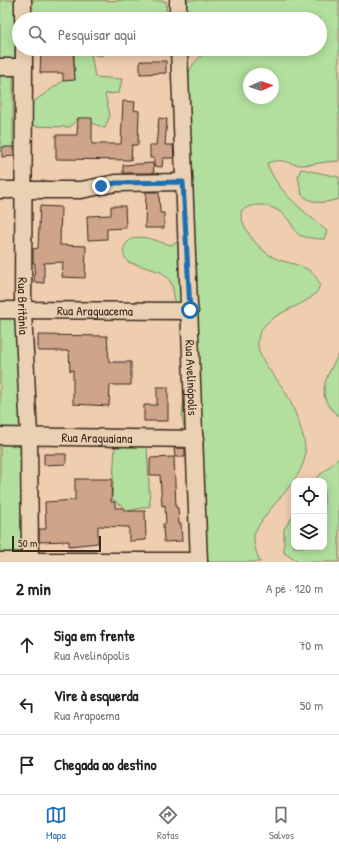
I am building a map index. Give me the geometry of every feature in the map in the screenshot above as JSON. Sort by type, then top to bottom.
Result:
[{"type":"street","points":[[23,0],[23,12]]},
{"type":"street","points":[[178,0],[178,12]]},
{"type":"street","name":"Rua Britânia","points":[[24,56],[23,311],[29,436],[30,562]]},
{"type":"street","name":"Rua Avelinópolis","points":[[179,56],[199,561]]},
{"type":"street","points":[[0,67],[24,67]]},
{"type":"street","points":[[0,190],[81,190],[116,183],[183,182]]},
{"type":"street","name":"Rua Araguacema","points":[[0,310],[190,310]]},
{"type":"street","name":"Rua Araguaiana","points":[[0,436],[194,439]]},
{"type":"street","points":[[0,561],[199,561]]},
{"type":"green space","points":[[0,0],[15,0],[15,12],[12,12],[12,56],[15,56],[15,59],[0,58]]},
{"type":"green space","points":[[30,0],[166,1],[167,12],[30,12]]},
{"type":"green space","points":[[174,0],[339,0],[339,161],[301,165],[282,161],[267,163],[278,183],[292,201],[327,231],[324,239],[299,235],[285,216],[274,208],[254,205],[241,211],[244,225],[248,232],[264,251],[277,259],[308,269],[317,278],[320,285],[317,292],[310,298],[274,317],[266,323],[261,330],[258,339],[260,354],[287,395],[300,425],[305,449],[303,464],[299,473],[296,478],[291,478],[291,484],[256,529],[254,538],[260,562],[201,562],[196,542],[190,535],[188,517],[196,492],[182,416],[184,397],[191,383],[188,336],[177,311],[172,285],[168,278],[161,272],[128,262],[123,251],[126,244],[136,238],[147,238],[171,245],[187,238],[185,87],[190,70],[201,56],[327,56],[327,12],[182,12]]},
{"type":"green space","points":[[74,56],[91,56],[95,77],[122,79],[119,93],[105,94],[110,115],[105,128],[78,118],[70,127],[30,126],[30,104],[63,81],[75,80]]},
{"type":"green space","points":[[0,72],[13,73],[13,147],[0,152]]},
{"type":"green space","points":[[301,169],[339,177],[339,199],[315,202],[302,195],[298,177]]},
{"type":"green space","points":[[0,316],[18,316],[23,432],[0,432]]},
{"type":"green space","points":[[339,354],[339,416],[326,402],[324,386]]},
{"type":"green space","points":[[0,440],[23,441],[24,555],[0,556]]},
{"type":"green space","points":[[147,445],[150,506],[129,511],[112,499],[115,446]]},
{"type":"green space","points":[[339,458],[339,562],[298,562],[284,553],[284,529],[291,519],[291,550],[327,550],[327,478],[316,478]]},
{"type":"building","points":[[41,56],[73,56],[75,80],[63,81],[63,73],[40,73]]},
{"type":"building","points":[[140,61],[166,61],[166,73],[140,74]]},
{"type":"building","points":[[123,101],[135,102],[134,110],[139,111],[138,145],[132,145],[131,160],[56,159],[56,135],[77,135],[78,118],[92,118],[92,144],[121,144]]},
{"type":"building","points":[[159,118],[167,119],[165,145],[173,145],[174,158],[163,158],[162,167],[154,166],[154,158],[150,158],[150,145],[156,145]]},
{"type":"building","points":[[2,147],[13,147],[14,156],[2,157]]},
{"type":"building","points":[[153,163],[154,173],[123,173],[123,165]]},
{"type":"building","points":[[146,192],[159,192],[160,213],[164,213],[164,228],[145,228]]},
{"type":"building","points":[[40,206],[61,207],[60,245],[86,246],[85,278],[62,277],[63,262],[44,263],[44,283],[34,282],[35,263],[33,263],[33,249],[38,248]]},
{"type":"building","points":[[111,206],[125,206],[126,228],[107,229],[107,239],[88,240],[87,216],[111,215]]},
{"type":"building","points":[[38,335],[107,336],[109,362],[131,362],[131,385],[110,385],[109,406],[73,404],[73,370],[70,371],[69,351],[38,351]]},
{"type":"building","points":[[157,387],[168,387],[168,421],[144,421],[144,405],[157,405]]},
{"type":"building","points":[[174,448],[185,448],[185,457],[175,457]]},
{"type":"building","points":[[44,454],[66,454],[66,464],[44,465]]},
{"type":"building","points":[[174,457],[176,508],[178,508],[179,524],[181,523],[182,541],[164,542],[163,524],[166,524],[165,505],[162,506],[160,475],[150,475],[150,458]]},
{"type":"building","points":[[75,479],[112,479],[111,502],[115,502],[115,508],[124,508],[124,511],[145,511],[146,540],[129,541],[129,527],[98,526],[98,543],[69,546],[69,541],[39,542],[39,529],[46,529],[45,502],[75,500]]},
{"type":"route","points":[[101,186],[116,183],[183,182],[190,310]]}]
